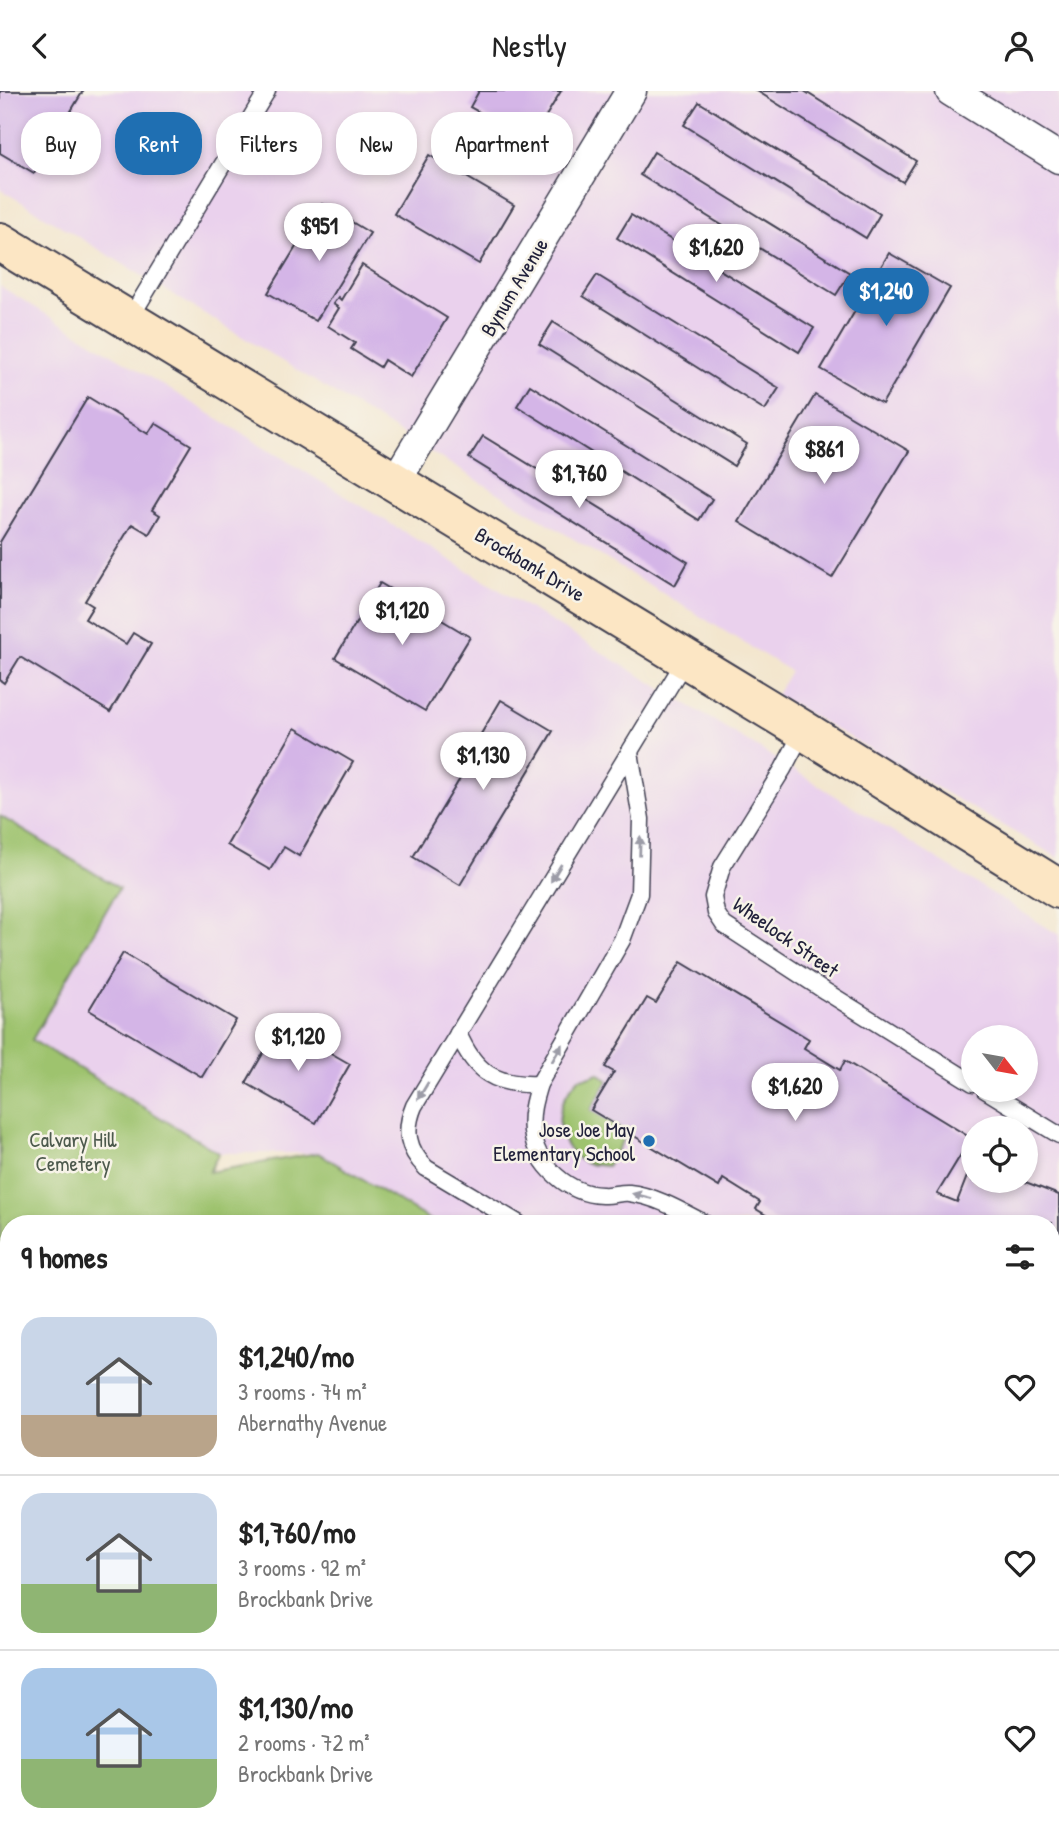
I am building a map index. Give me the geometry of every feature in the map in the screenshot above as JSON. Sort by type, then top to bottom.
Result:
[{"type":"street","name":"Bynum Avenue","points":[[395,482],[631,91]]},
{"type":"street","points":[[951,91],[1059,158]]},
{"type":"street","name":"Brockbank Drive","points":[[0,242],[803,730],[1059,889]]},
{"type":"lane","points":[[129,320],[267,91]]},
{"type":"lane","points":[[505,1215],[426,1167],[416,1158],[407,1132],[408,1119],[686,659]]},
{"type":"lane","name":"Wheelock Street","points":[[803,730],[783,769],[722,867],[713,897],[716,913],[724,925],[961,1075]]},
{"type":"lane","points":[[630,752],[642,818],[639,894],[622,940],[539,1084],[532,1108],[532,1133],[541,1157],[556,1177],[578,1190],[603,1195],[628,1193],[659,1200],[688,1215]]},
{"type":"lane","points":[[458,1033],[466,1052],[480,1069],[498,1080],[518,1085],[539,1084]]},
{"type":"lane","points":[[1006,1103],[1059,1135]]},
{"type":"shaded area","points":[[0,91],[1059,91],[1059,858],[776,695],[790,671],[0,189]]},
{"type":"shaded area","points":[[0,286],[744,739],[1059,935],[1059,1215],[422,1215],[318,1153],[219,1153],[31,1040],[119,888],[0,816]]},
{"type":"green space","name":"Calvary Hill Cemetery","points":[[0,816],[119,888],[32,1040],[219,1153],[209,1172],[318,1153],[422,1215],[0,1215]]},
{"type":"green space","points":[[599,1073],[608,1081],[591,1110],[628,1132],[607,1166],[580,1160],[563,1139],[559,1120],[563,1102],[572,1086],[579,1078]]},
{"type":"building","points":[[0,91],[83,91],[70,112],[21,112],[21,165],[0,153]]},
{"type":"building","points":[[479,91],[561,91],[548,112],[479,112],[470,107]]},
{"type":"building","points":[[757,91],[804,91],[916,161],[903,182]]},
{"type":"building","points":[[699,102],[880,214],[866,238],[684,125]]},
{"type":"building","points":[[654,152],[850,273],[836,295],[640,175]]},
{"type":"building","points":[[429,155],[431,175],[463,175],[514,205],[479,264],[394,214]]},
{"type":"building","points":[[322,204],[370,233],[316,321],[268,293]]},
{"type":"building","points":[[631,215],[814,328],[799,352],[617,238]]},
{"type":"building","points":[[889,253],[950,288],[882,404],[821,369]]},
{"type":"building","points":[[362,265],[447,318],[411,377],[384,360],[380,367],[351,349],[355,343],[328,326],[339,308],[333,304],[338,297],[341,300]]},
{"type":"building","points":[[597,275],[779,388],[765,410],[583,296]]},
{"type":"building","points":[[553,322],[747,444],[734,466],[539,344]]},
{"type":"building","points":[[530,385],[712,499],[699,520],[517,406]]},
{"type":"building","points":[[815,395],[909,451],[832,578],[739,522]]},
{"type":"building","points":[[88,397],[148,434],[155,423],[191,445],[152,510],[160,515],[149,534],[132,524],[85,601],[93,606],[85,619],[126,644],[133,633],[151,644],[110,712],[20,657],[4,683],[0,680],[0,542]]},
{"type":"building","points":[[483,436],[688,562],[675,585],[469,458]]},
{"type":"building","points":[[380,583],[470,637],[425,711],[335,658]]},
{"type":"building","points":[[501,700],[553,731],[460,885],[413,857],[482,742],[478,739]]},
{"type":"building","points":[[295,728],[353,762],[299,856],[284,847],[270,870],[227,845]]},
{"type":"building","points":[[123,953],[236,1020],[202,1077],[89,1010]]},
{"type":"building","points":[[681,962],[809,1039],[804,1048],[840,1070],[845,1061],[961,1132],[961,1154],[937,1194],[957,1202],[961,1192],[1038,1193],[1038,1187],[1059,1195],[1059,1215],[766,1215],[756,1209],[760,1202],[723,1179],[719,1187],[591,1110],[614,1072],[605,1067],[647,998],[656,1003]]},
{"type":"building","points":[[280,1024],[350,1064],[316,1123],[246,1083]]},
{"type":"place","name":"Jose Joe May Elementary School","points":[[649,1141]]}]
